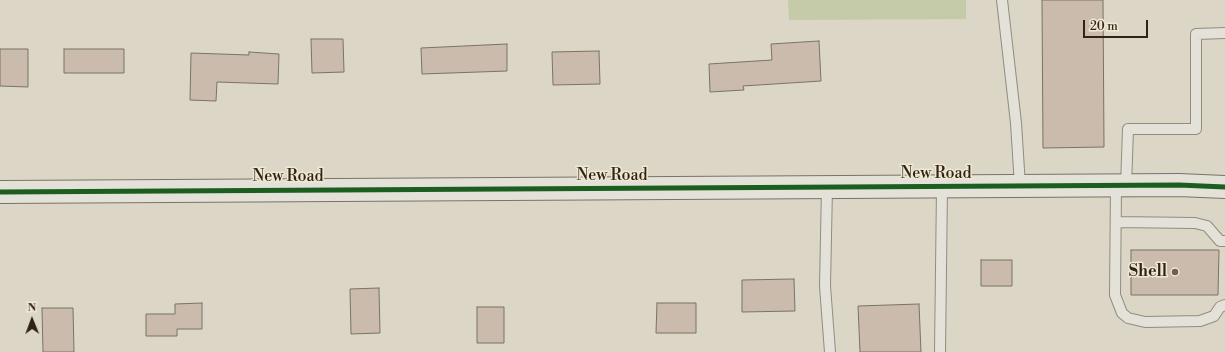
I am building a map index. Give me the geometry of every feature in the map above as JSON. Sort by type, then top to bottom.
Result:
[{"type":"street","name":"New Road","points":[[0,192],[1020,186],[1225,187]]},
{"type":"lane","points":[[1002,0],[1016,123],[1020,186]]},
{"type":"lane","points":[[1225,33],[1196,34],[1196,129],[1128,129],[1116,222],[1115,295],[1119,307],[1128,318],[1145,322],[1200,321],[1214,316],[1220,307],[1225,305]]},
{"type":"lane","points":[[827,187],[824,286],[830,352]]},
{"type":"lane","points":[[940,352],[942,187]]},
{"type":"lane","points":[[1116,222],[1195,223],[1208,226],[1220,241],[1225,241]]},
{"type":"green space","points":[[788,0],[966,0],[966,19],[789,20]]},
{"type":"building","points":[[1042,0],[1103,0],[1104,147],[1043,148]]},
{"type":"building","points":[[311,39],[343,39],[344,72],[312,73]]},
{"type":"building","points":[[819,41],[821,81],[743,86],[744,90],[710,92],[709,64],[772,60],[771,44]]},
{"type":"building","points":[[507,44],[507,71],[422,74],[421,48]]},
{"type":"building","points":[[0,49],[28,49],[28,87],[0,86]]},
{"type":"building","points":[[64,49],[124,49],[124,73],[64,73]]},
{"type":"building","points":[[599,51],[600,84],[553,85],[552,52]]},
{"type":"building","points":[[249,52],[279,54],[278,84],[217,82],[216,101],[190,100],[191,53],[249,55]]},
{"type":"building","name":"Shell","points":[[1131,250],[1219,250],[1218,295],[1131,295]]},
{"type":"building","points":[[981,260],[1012,260],[1012,286],[981,286]]},
{"type":"building","points":[[794,279],[795,311],[742,312],[742,280]]},
{"type":"building","points":[[379,288],[380,333],[351,334],[350,289]]},
{"type":"building","points":[[202,303],[202,329],[177,329],[177,336],[146,336],[146,314],[175,314],[175,304]]},
{"type":"building","points":[[657,303],[696,303],[696,333],[656,333]]},
{"type":"building","points":[[919,304],[921,352],[860,352],[858,306]]},
{"type":"building","points":[[477,307],[504,307],[504,343],[477,343]]},
{"type":"building","points":[[42,308],[73,308],[74,352],[43,352]]},
{"type":"cycle path","points":[[0,192],[1179,185],[1225,187]]},
{"type":"place","name":"Shell","points":[[1175,272]]}]
